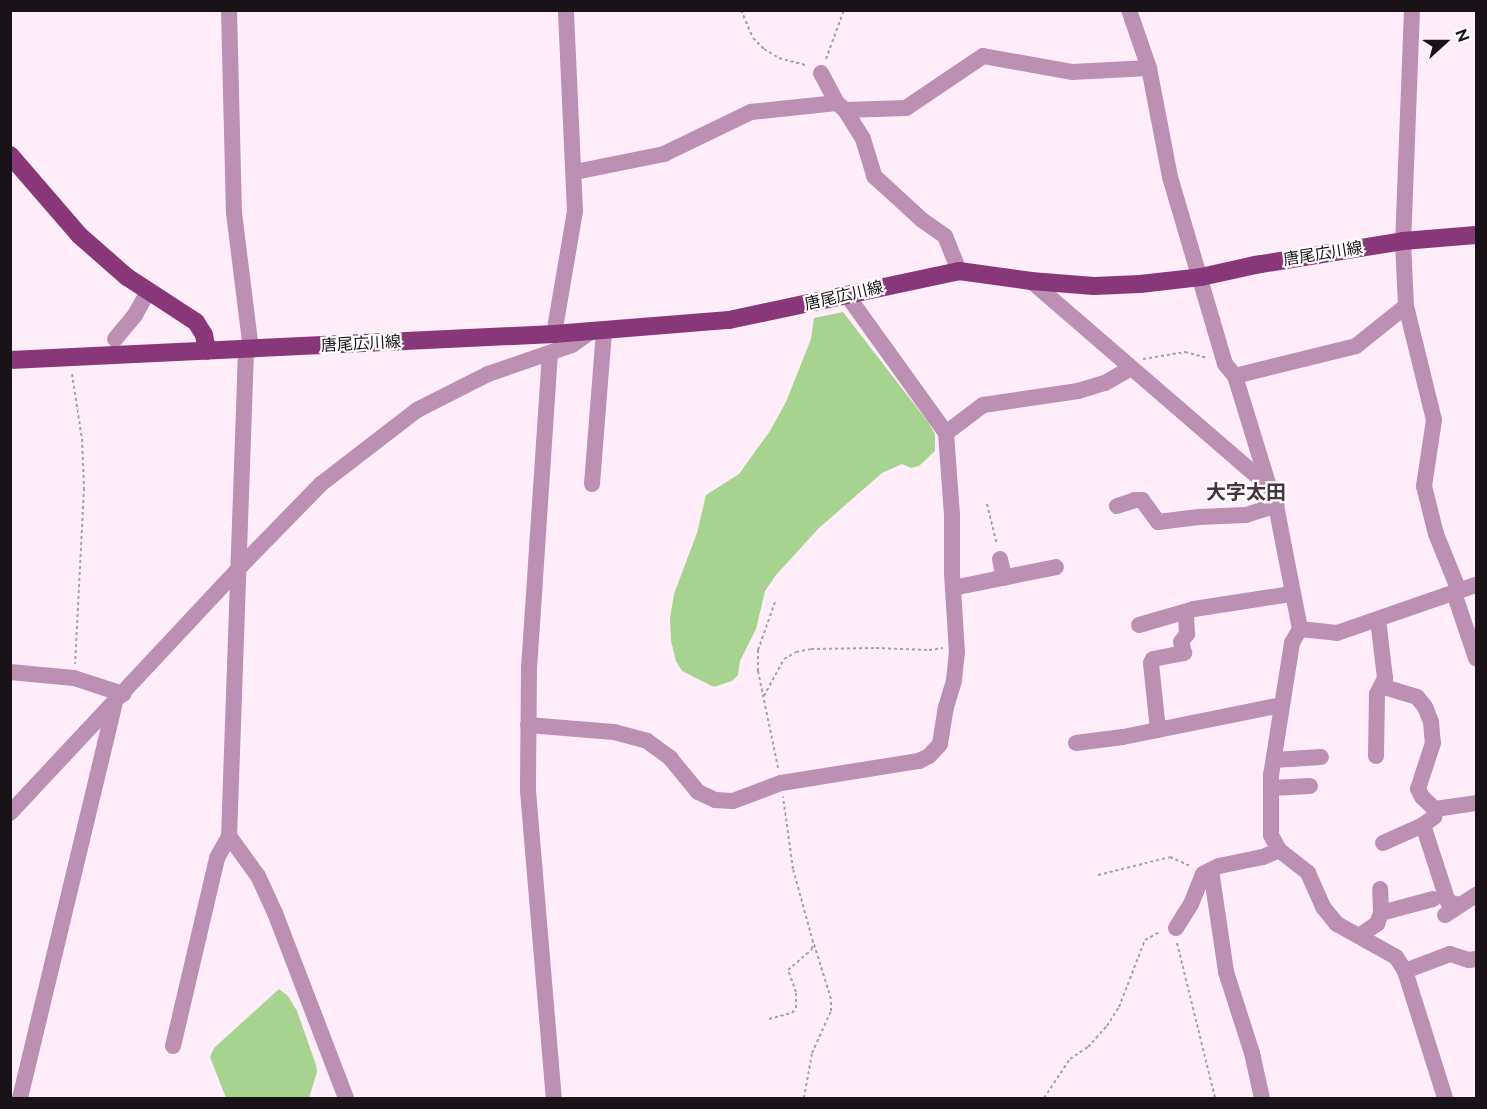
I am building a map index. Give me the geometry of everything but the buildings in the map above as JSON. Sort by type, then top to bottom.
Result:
[{"type":"main road","points":[[10,155],[79,235],[148,292],[196,322],[204,335],[207,351]]},
{"type":"main road","name":"唐尾広川線","points":[[10,360],[554,334],[729,320],[959,271],[1031,281],[1094,285],[1140,284],[1201,277],[1255,265],[1403,241],[1476,235]]},
{"type":"street","points":[[173,1046],[218,858],[229,836],[248,350],[234,213],[229,10]]},
{"type":"street","points":[[554,334],[575,211],[566,10]]},
{"type":"street","points":[[1129,10],[1149,68],[1170,177],[1268,483]]},
{"type":"street","points":[[1412,10],[1403,241],[1406,306],[1434,420],[1424,486],[1476,658]]},
{"type":"street","points":[[575,172],[664,154],[751,112],[841,106],[906,108],[983,56],[1072,72],[1149,68]]},
{"type":"street","points":[[821,73],[863,139],[874,176],[922,220],[945,236],[959,271]]},
{"type":"street","points":[[1031,281],[1268,483],[1273,490],[1291,594],[1300,629],[1292,643],[1274,760],[1271,788],[1271,835],[1279,850],[1308,873],[1323,907],[1337,924],[1396,957],[1405,971],[1445,1098]]},
{"type":"street","points":[[115,339],[135,315],[148,292]]},
{"type":"street","points":[[528,725],[614,732],[647,741],[670,758],[698,792],[716,800],[733,801],[781,783],[919,761],[929,756],[940,744],[946,707],[954,680],[956,646],[952,515],[946,432],[847,295]]},
{"type":"street","points":[[1230,370],[1356,346],[1406,306]]},
{"type":"street","points":[[10,813],[119,699],[238,569],[321,484],[417,410],[488,374],[572,345],[598,331]]},
{"type":"street","points":[[592,484],[598,331]]},
{"type":"street","points":[[550,353],[529,667],[528,791],[554,1098]]},
{"type":"street","points":[[946,432],[983,405],[1078,391],[1105,382],[1128,365]]},
{"type":"street","points":[[1117,506],[1142,500],[1158,522],[1199,516],[1246,515],[1276,505]]},
{"type":"street","points":[[1000,559],[1004,578]]},
{"type":"street","points":[[953,588],[1056,567]]},
{"type":"street","points":[[1300,629],[1337,633],[1476,585]]},
{"type":"street","points":[[1139,626],[1186,612],[1291,594]]},
{"type":"street","points":[[1158,730],[1151,663],[1153,659],[1184,653],[1181,642],[1187,634],[1186,612]]},
{"type":"street","points":[[1376,756],[1377,694],[1385,678],[1378,619]]},
{"type":"street","points":[[10,672],[74,678],[119,699]]},
{"type":"street","points":[[1381,686],[1417,697],[1425,707],[1431,722],[1434,743],[1418,789],[1422,797],[1434,809],[1434,817],[1423,825],[1383,843]]},
{"type":"street","points":[[20,1098],[119,699]]},
{"type":"street","points":[[1076,743],[1158,730],[1282,705]]},
{"type":"street","points":[[1274,760],[1321,757]]},
{"type":"street","points":[[1271,788],[1310,786]]},
{"type":"street","points":[[1434,809],[1476,803]]},
{"type":"street","points":[[1423,825],[1448,902],[1460,905]]},
{"type":"street","points":[[229,836],[258,876],[275,913],[346,1098]]},
{"type":"street","points":[[1176,928],[1209,871],[1263,857],[1279,850]]},
{"type":"street","points":[[1209,871],[1226,972],[1252,1053],[1262,1098]]},
{"type":"street","points":[[1359,936],[1377,924],[1381,913],[1380,889]]},
{"type":"street","points":[[1445,915],[1476,895]]},
{"type":"street","points":[[1381,913],[1433,899]]},
{"type":"street","points":[[1405,971],[1450,954],[1469,960],[1476,959]]},
{"type":"path","points":[[741,10],[753,38],[764,49],[778,58],[806,65],[821,73],[844,10]]},
{"type":"path","points":[[1128,365],[1185,352],[1230,370]]},
{"type":"path","points":[[70,356],[82,439],[84,488],[74,678]]},
{"type":"path","points":[[987,504],[1000,559]]},
{"type":"path","points":[[775,602],[759,650],[758,671],[781,783],[793,868],[813,942],[830,990],[831,1005],[812,1053],[804,1098]]},
{"type":"path","points":[[764,696],[784,659],[796,652],[876,648],[929,650],[956,646]]},
{"type":"path","points":[[1098,875],[1170,857],[1209,871]]},
{"type":"path","points":[[1044,1098],[1070,1059],[1088,1047],[1119,1007],[1145,940],[1156,932],[1176,928],[1187,988],[1215,1098]]},
{"type":"path","points":[[769,1019],[792,1013],[796,1008],[796,992],[788,970],[812,949],[813,942]]},
{"type":"shaded area","points":[[843,312],[928,422],[935,434],[935,451],[919,466],[911,468],[902,464],[882,473],[819,528],[776,575],[765,591],[756,629],[740,661],[738,675],[732,681],[714,687],[682,671],[676,661],[671,641],[670,618],[674,594],[697,533],[706,495],[739,474],[770,431],[786,402],[811,339],[814,318]]},
{"type":"shaded area","points":[[279,989],[288,996],[297,1011],[316,1065],[317,1072],[309,1098],[226,1098],[210,1057],[214,1048]]},
{"type":"district","name":"大字太田","points":[[1246,492]]}]
